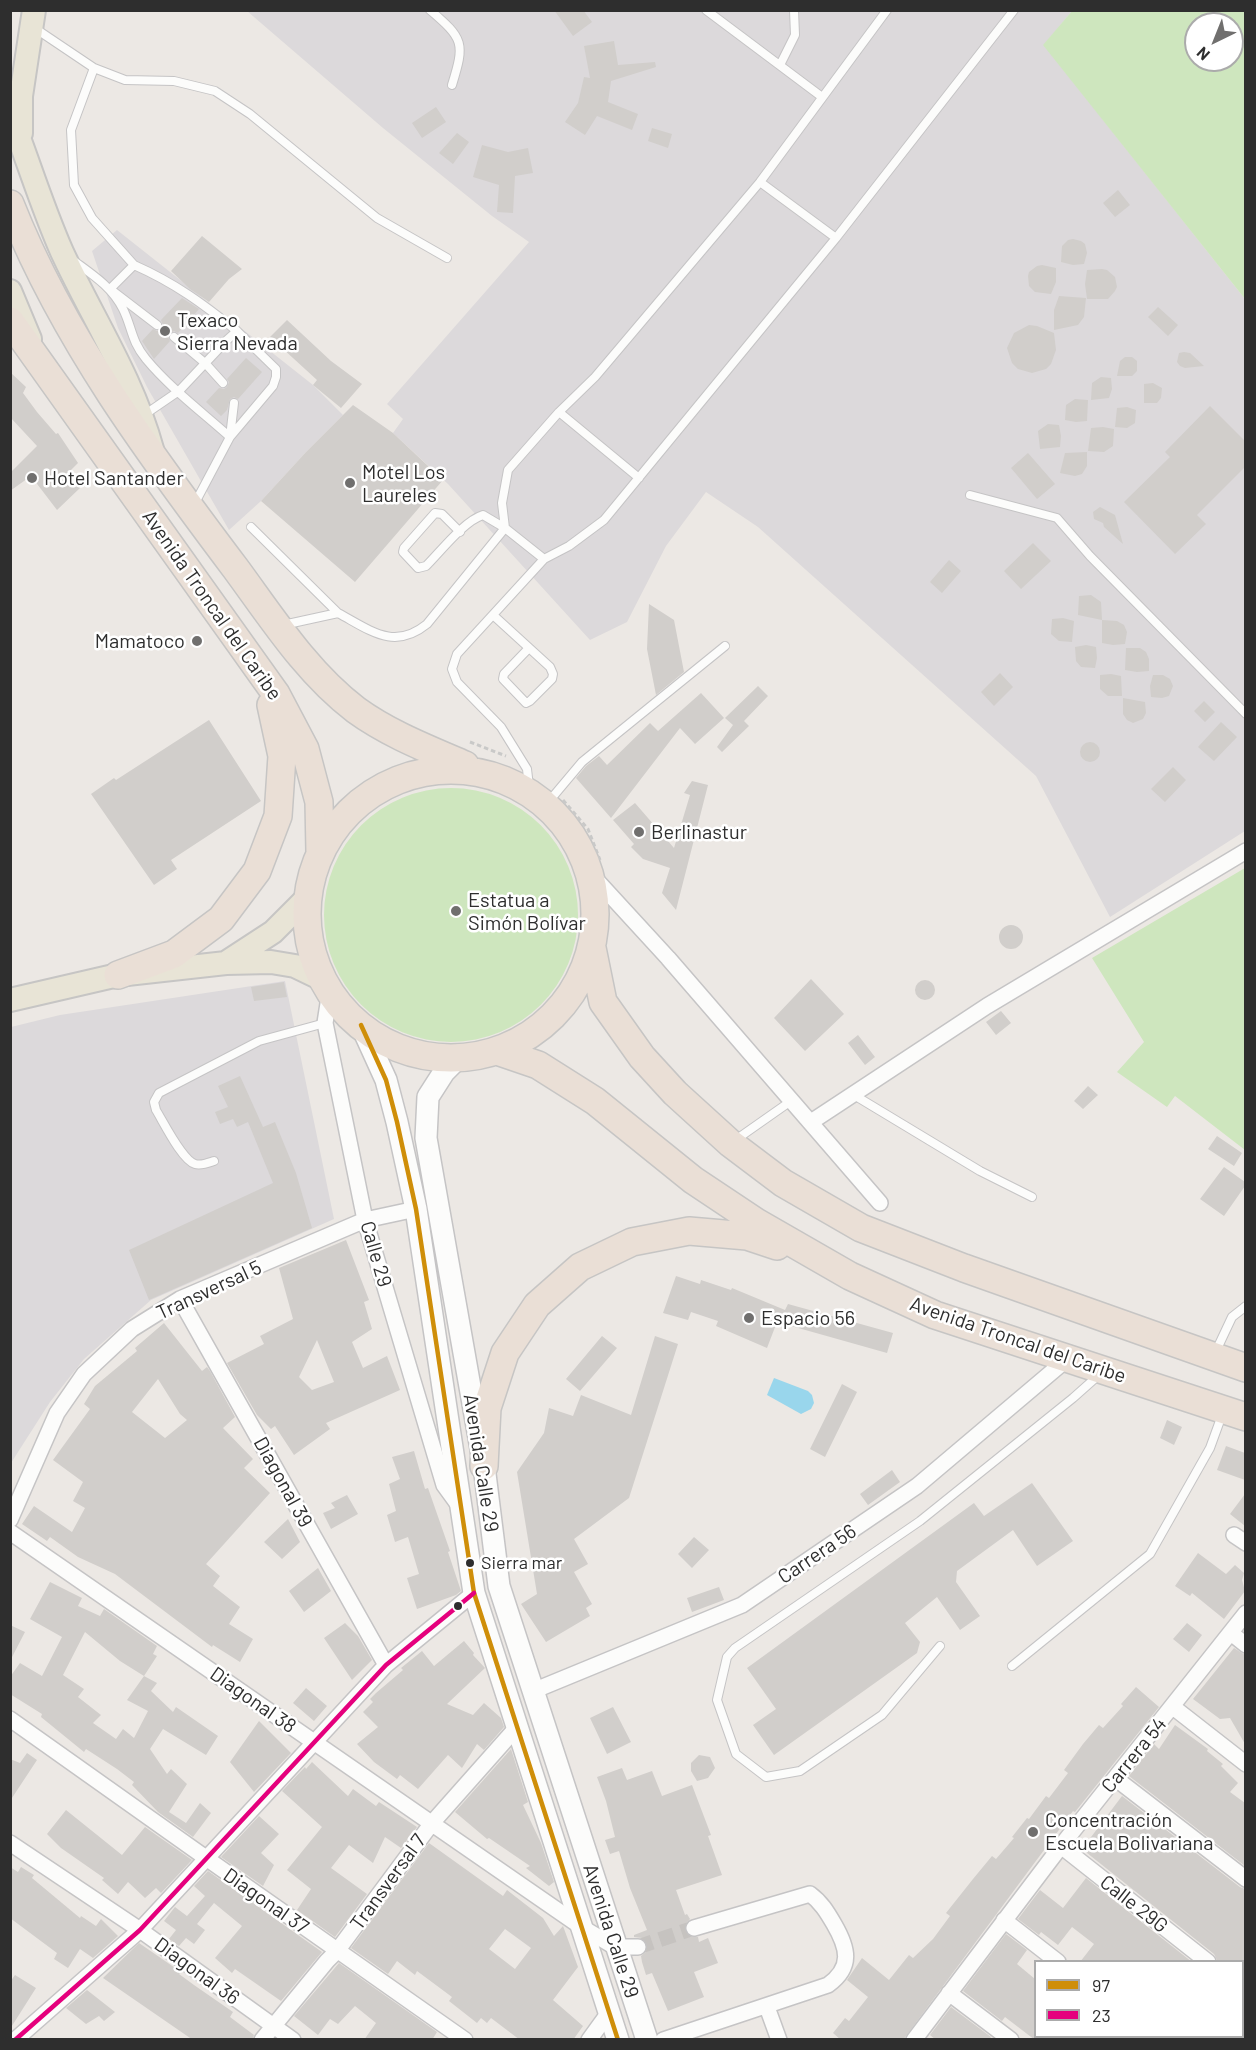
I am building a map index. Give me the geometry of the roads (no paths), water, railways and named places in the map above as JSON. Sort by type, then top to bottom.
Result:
[{"type":"highway","name":"Avenida Troncal del Caribe","points":[[10,204],[28,248],[61,314],[155,462],[313,669],[356,710],[397,735],[480,772]]},
{"type":"highway","name":"Avenida Troncal del Caribe","points":[[10,321],[276,694],[305,749],[319,802],[320,852]]},
{"type":"highway","points":[[118,975],[174,954],[221,919],[257,871],[278,816],[282,756],[269,698],[241,645]]},
{"type":"highway","points":[[432,770],[480,772],[510,781],[538,801],[560,818],[578,844],[590,873],[596,910],[592,948],[582,975],[567,1000],[547,1022],[524,1039],[497,1051],[458,1058],[423,1055],[401,1048],[390,1044],[361,1025],[344,1010],[326,985],[309,940],[307,898],[320,852],[347,812],[386,784],[432,770]]},
{"type":"highway","points":[[592,948],[603,1002],[642,1057],[675,1093],[730,1143],[783,1183],[861,1228],[964,1268],[1245,1368]]},
{"type":"highway","name":"Avenida Troncal del Caribe","points":[[497,1051],[538,1065],[586,1095],[702,1186],[756,1222],[850,1276],[935,1315],[1235,1414]]},
{"type":"highway","points":[[484,1466],[487,1408],[505,1353],[537,1305],[580,1267],[632,1242],[689,1231],[747,1236],[850,1276]]},
{"type":"main road","points":[[21,141],[21,96],[33,18]]},
{"type":"main road","points":[[10,114],[62,252],[143,416],[155,462]]},
{"type":"main road","points":[[10,291],[37,357]]},
{"type":"main road","points":[[226,963],[273,932],[307,898]]},
{"type":"main road","points":[[10,1000],[118,975],[226,963],[271,962],[295,966],[326,985]]},
{"type":"main road","name":"Avenida Calle 29","points":[[361,1025],[386,1080],[398,1122],[416,1209],[474,1593],[618,2040]]},
{"type":"main road","name":"Avenida Calle 29","points":[[458,1058],[444,1072],[428,1097],[426,1138],[484,1466],[499,1586],[647,2040]]},
{"type":"street","points":[[811,1122],[987,1006],[1245,850]]},
{"type":"street","points":[[590,873],[668,958],[880,1203]]},
{"type":"street","name":"Calle 29","points":[[326,985],[325,1023],[365,1220],[444,1485],[461,1507]]},
{"type":"street","name":"Transversal 5","points":[[10,1520],[57,1413],[84,1374],[132,1329],[180,1299],[365,1220],[416,1209]]},
{"type":"street","name":"Diagonal 39","points":[[180,1299],[386,1665]]},
{"type":"street","name":"Carrera 56","points":[[533,1691],[742,1605],[917,1486],[1066,1360]]},
{"type":"street","name":"Diagonal 38","points":[[10,1532],[583,1928],[615,1947]]},
{"type":"street","points":[[15,2038],[140,1930],[386,1665],[474,1593]]},
{"type":"street","name":"Carrera 54","points":[[914,2040],[1061,1846],[1245,1613]]},
{"type":"street","points":[[1231,1633],[1245,1645]]},
{"type":"street","points":[[1173,1707],[1245,1764]]},
{"type":"street","name":"Diagonal 37","points":[[10,1719],[465,2040]]},
{"type":"street","name":"Transversal 7","points":[[262,2040],[272,2025],[337,1951],[432,1823],[518,1726]]},
{"type":"street","points":[[1115,1778],[1245,1879]]},
{"type":"street","name":"Diagonal 36","points":[[10,1843],[140,1930],[293,2040]]},
{"type":"street","name":"Calle 29G","points":[[1061,1846],[1205,1960]]},
{"type":"street","points":[[663,2040],[828,1985],[838,1978],[845,1966],[846,1952],[842,1938],[819,1900],[810,1894],[694,1928]]},
{"type":"street","points":[[1004,1920],[1055,1960]]},
{"type":"street","points":[[615,1947],[638,1947]]},
{"type":"street","points":[[949,1993],[1011,2040]]},
{"type":"street","points":[[767,2007],[779,2040]]},
{"type":"street","points":[[589,2040],[610,2011]]},
{"type":"lane","points":[[430,10],[455,34],[461,46],[459,63],[452,85]]},
{"type":"lane","points":[[706,10],[822,97]]},
{"type":"lane","points":[[780,64],[795,35],[794,10]]},
{"type":"lane","points":[[251,527],[338,613],[385,638],[414,635],[427,624],[505,528],[502,503],[508,470],[559,412],[595,377],[760,182],[887,10]]},
{"type":"lane","points":[[725,646],[582,762],[538,801],[527,769],[501,727],[457,682],[452,669],[457,654],[544,559],[568,546],[604,520],[836,238],[1014,10]]},
{"type":"lane","points":[[33,18],[93,68],[125,80],[174,81],[215,91],[250,114],[377,218],[447,258]]},
{"type":"lane","points":[[93,68],[71,130],[74,185],[92,218],[134,265],[160,276],[193,296],[237,331],[276,369],[273,386],[230,437],[191,509]]},
{"type":"lane","points":[[760,182],[836,238]]},
{"type":"lane","points":[[62,252],[157,325]]},
{"type":"lane","points":[[110,289],[134,265]]},
{"type":"lane","points":[[110,289],[123,310],[133,341],[146,359],[230,437]]},
{"type":"lane","points":[[143,416],[179,392],[237,331]]},
{"type":"lane","points":[[174,338],[205,363],[224,383]]},
{"type":"lane","points":[[230,437],[234,403]]},
{"type":"lane","points":[[559,412],[639,478]]},
{"type":"lane","points":[[970,495],[1057,518],[1105,572],[1245,714]]},
{"type":"lane","points":[[460,532],[442,514],[435,513],[403,552],[418,568],[422,568],[477,517],[483,515],[505,528],[544,559]]},
{"type":"lane","points":[[279,626],[338,613]]},
{"type":"lane","points":[[493,615],[550,668],[553,674],[552,679],[526,703],[503,679],[504,674],[528,649]]},
{"type":"lane","points":[[214,1161],[200,1165],[193,1164],[185,1157],[156,1110],[154,1102],[159,1093],[259,1041],[325,1023]]},
{"type":"lane","points":[[853,1094],[980,1171],[1032,1197]]},
{"type":"lane","points":[[730,1143],[791,1101]]},
{"type":"lane","points":[[1214,1356],[1232,1317],[1245,1306]]},
{"type":"lane","points":[[940,1646],[882,1715],[800,1770],[766,1776],[736,1754],[717,1700],[727,1657],[735,1648],[920,1521],[1073,1398],[1103,1371]]},
{"type":"lane","points":[[1012,1666],[1150,1554],[1210,1448],[1235,1414]]},
{"type":"water","points":[[774,1378],[808,1391],[814,1403],[811,1409],[801,1414],[767,1395]]},
{"type":"tunnel","points":[[638,1947],[694,1928]]},
{"type":"place","name":"Texaco Sierra Nevada","points":[[165,331]]},
{"type":"place","name":"Hotel Santander","points":[[32,478]]},
{"type":"place","name":"Motel Los Laureles","points":[[350,483]]},
{"type":"place","name":"Mamatoco","points":[[197,641]]},
{"type":"place","name":"Berlinastur","points":[[639,832]]},
{"type":"place","name":"Estatua a Simón Bolívar","points":[[456,911]]},
{"type":"place","name":"Espacio 56","points":[[749,1318]]},
{"type":"place","name":"Sierra mar","points":[[470,1563]]},
{"type":"place","name":"Concentración Escuela Bolivariana","points":[[1033,1832]]}]
